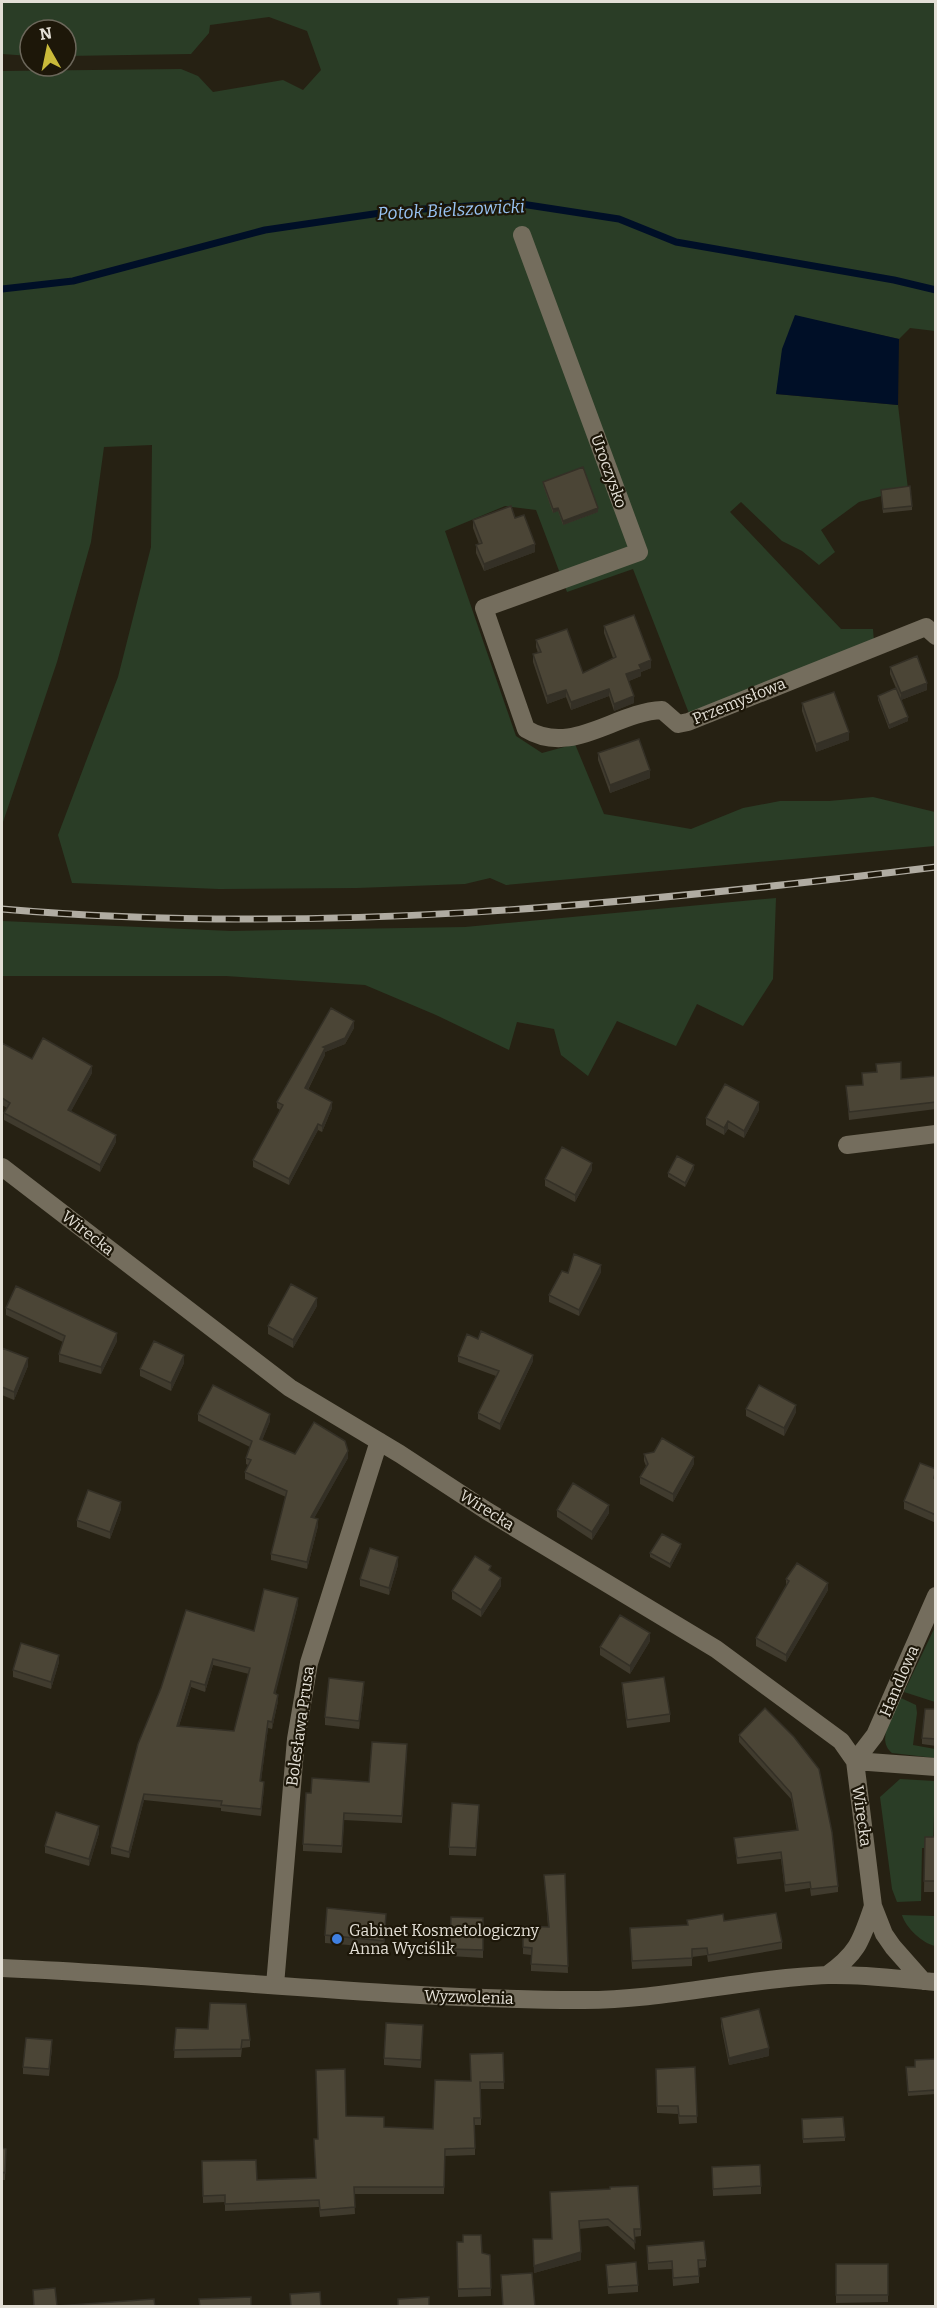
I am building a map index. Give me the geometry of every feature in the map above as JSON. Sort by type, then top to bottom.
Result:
[{"type":"street","name":"Uroczysko","points":[[484,608],[639,552],[522,235]]},
{"type":"street","name":"Przemysłowa","points":[[484,608],[526,729],[539,737],[554,740],[577,736],[654,710],[662,710],[678,724],[687,722],[926,627],[936,636]]},
{"type":"street","points":[[847,1145],[936,1134]]},
{"type":"street","name":"Wirecka","points":[[2,1167],[290,1388],[716,1648],[841,1741],[855,1761],[873,1906],[884,1934],[929,1981]]},
{"type":"street","name":"Bolesława Prusa","points":[[275,1985],[302,1692],[309,1663],[379,1442]]},
{"type":"street","name":"Handlowa","points":[[855,1761],[875,1735],[936,1596]]},
{"type":"street","points":[[855,1761],[936,1767]]},
{"type":"street","name":"Wirecka","points":[[828,1976],[850,1959],[858,1946],[873,1906]]},
{"type":"street","name":"Wyzwolenia","points":[[2,1968],[109,1972],[439,1996],[583,2000],[639,1997],[828,1976],[872,1976],[929,1981]]},
{"type":"green space","points":[[2,2],[935,2],[935,331],[910,328],[899,339],[795,316],[776,394],[898,405],[908,489],[859,502],[821,530],[835,552],[819,565],[802,551],[782,541],[741,502],[730,512],[841,629],[873,629],[874,642],[690,716],[633,569],[567,592],[536,510],[505,506],[445,531],[516,736],[542,753],[575,744],[604,814],[691,829],[743,808],[780,801],[829,801],[873,797],[935,812],[935,846],[506,885],[490,878],[465,884],[357,888],[219,889],[72,883],[58,835],[118,677],[151,547],[152,445],[104,447],[91,542],[57,662],[2,825],[2,71],[18,71],[18,78],[78,78],[78,70],[181,69],[198,76],[213,92],[283,80],[303,90],[321,70],[307,31],[269,17],[210,25],[209,33],[191,54],[78,56],[78,18],[18,18],[18,55],[2,54]]},
{"type":"green space","points":[[776,898],[773,979],[743,1026],[697,1004],[676,1046],[617,1021],[588,1076],[561,1055],[554,1029],[517,1022],[509,1050],[436,1015],[365,985],[226,976],[2,976],[2,921],[231,931],[465,927]]},
{"type":"green space","points":[[935,1627],[935,1702],[904,1692]]},
{"type":"green space","points":[[901,1698],[916,1705],[913,1745],[935,1749],[935,1758],[892,1753],[887,1748],[885,1741],[888,1726]]},
{"type":"green space","points":[[900,1779],[935,1781],[933,1848],[922,1848],[921,1901],[897,1902],[892,1889],[880,1797]]},
{"type":"green space","points":[[902,1915],[934,1916],[935,1946],[915,1934]]},
{"type":"water","points":[[795,315],[899,339],[898,405],[776,394],[782,349]]},
{"type":"building","points":[[583,467],[598,508],[563,521],[558,508],[553,509],[543,482]]},
{"type":"building","points":[[910,486],[912,506],[883,509],[881,490]]},
{"type":"building","points":[[511,506],[515,518],[524,515],[535,544],[484,564],[476,545],[482,543],[473,520]]},
{"type":"building","points":[[634,615],[651,660],[639,665],[641,669],[626,674],[634,696],[614,704],[609,689],[571,702],[566,690],[547,696],[533,654],[541,652],[536,640],[567,629],[583,673],[616,657],[604,626]]},
{"type":"building","points":[[917,656],[927,683],[901,693],[890,667]]},
{"type":"building","points":[[896,688],[908,717],[889,725],[878,696]]},
{"type":"building","points":[[834,692],[849,732],[816,744],[802,703]]},
{"type":"building","points":[[639,739],[650,770],[610,785],[598,753]]},
{"type":"building","points":[[331,1008],[354,1021],[345,1038],[323,1047],[325,1048],[305,1088],[332,1102],[322,1126],[318,1124],[289,1179],[253,1160],[283,1105],[277,1102]]},
{"type":"building","points":[[43,1038],[92,1066],[68,1110],[116,1135],[100,1165],[4,1113],[10,1103],[2,1098],[2,1043],[32,1059]]},
{"type":"building","points":[[901,1062],[901,1079],[936,1076],[936,1102],[849,1112],[846,1086],[863,1085],[862,1073],[877,1072],[876,1064]]},
{"type":"building","points":[[725,1084],[759,1102],[744,1131],[728,1121],[724,1128],[706,1118]]},
{"type":"building","points":[[562,1147],[592,1163],[575,1195],[545,1179]]},
{"type":"building","points":[[677,1156],[694,1165],[685,1183],[668,1173]]},
{"type":"building","points":[[574,1254],[601,1265],[579,1310],[549,1295],[562,1271],[568,1273]]},
{"type":"building","points":[[291,1284],[317,1298],[293,1340],[268,1326]]},
{"type":"building","points":[[16,1286],[117,1333],[101,1367],[59,1354],[65,1336],[6,1308]]},
{"type":"building","points":[[481,1331],[533,1355],[500,1424],[478,1413],[499,1371],[458,1356],[467,1334],[478,1339]]},
{"type":"building","points":[[154,1341],[184,1355],[171,1383],[140,1369]]},
{"type":"building","points":[[2,1348],[28,1358],[14,1392],[2,1387]]},
{"type":"building","points":[[213,1385],[270,1414],[260,1439],[295,1454],[314,1422],[345,1441],[348,1451],[311,1517],[318,1519],[307,1562],[271,1554],[287,1491],[245,1472],[251,1460],[246,1458],[252,1441],[198,1414]]},
{"type":"building","points":[[759,1385],[796,1405],[784,1428],[746,1409]]},
{"type":"building","points":[[662,1438],[694,1457],[673,1494],[640,1477],[648,1464],[644,1454],[654,1452]]},
{"type":"building","points":[[920,1463],[936,1469],[934,1478],[936,1478],[936,1515],[904,1501]]},
{"type":"building","points":[[573,1483],[609,1505],[592,1532],[557,1510]]},
{"type":"building","points":[[88,1490],[121,1502],[110,1532],[77,1520]]},
{"type":"building","points":[[662,1534],[681,1544],[670,1564],[650,1553]]},
{"type":"building","points":[[370,1548],[398,1557],[389,1588],[360,1579]]},
{"type":"building","points":[[475,1556],[491,1566],[489,1570],[501,1578],[481,1610],[452,1591]]},
{"type":"building","points":[[797,1563],[828,1583],[786,1655],[756,1638],[789,1581],[786,1579]]},
{"type":"building","points":[[264,1589],[298,1598],[274,1693],[278,1695],[272,1722],[268,1721],[260,1781],[264,1782],[261,1809],[221,1805],[222,1801],[144,1794],[129,1852],[111,1847],[138,1744],[161,1688],[186,1610],[254,1631]],"holes":[[[213,1659],[250,1668],[234,1731],[177,1726],[191,1681],[205,1685]]]},
{"type":"building","points":[[620,1615],[650,1633],[630,1666],[600,1647]]},
{"type":"building","points":[[21,1643],[59,1655],[51,1682],[13,1670]]},
{"type":"building","points":[[664,1677],[670,1714],[627,1720],[622,1683]]},
{"type":"building","points":[[329,1678],[364,1682],[359,1721],[325,1717]]},
{"type":"building","points":[[765,1708],[794,1737],[819,1769],[832,1832],[838,1886],[811,1889],[810,1882],[785,1885],[781,1852],[737,1858],[734,1838],[798,1830],[791,1793],[739,1735]]},
{"type":"building","points":[[925,1709],[936,1709],[936,1739],[922,1738]]},
{"type":"building","points":[[372,1742],[407,1744],[402,1816],[344,1813],[342,1846],[303,1844],[306,1793],[311,1793],[312,1778],[369,1782]]},
{"type":"building","points":[[452,1803],[479,1805],[476,1848],[449,1847]]},
{"type":"building","points":[[56,1812],[99,1826],[89,1859],[45,1846]]},
{"type":"building","points":[[925,1837],[936,1837],[936,1881],[924,1881]]},
{"type":"building","points":[[565,1874],[568,1966],[531,1964],[532,1948],[523,1947],[523,1926],[549,1927],[544,1875]]},
{"type":"building","points":[[327,1908],[386,1914],[384,1941],[325,1935]]},
{"type":"building","points":[[776,1913],[782,1942],[708,1955],[707,1948],[692,1949],[692,1958],[632,1961],[630,1928],[688,1925],[687,1920],[723,1914],[724,1921]]},
{"type":"building","points":[[451,1917],[483,1918],[483,1950],[450,1949]]},
{"type":"building","points":[[210,2003],[246,2004],[250,2040],[242,2040],[241,2049],[174,2050],[176,2028],[208,2029]]},
{"type":"building","points":[[759,2009],[769,2048],[729,2058],[721,2018]]},
{"type":"building","points":[[386,2023],[423,2025],[421,2060],[384,2058]]},
{"type":"building","points":[[26,2038],[52,2040],[49,2069],[23,2067]]},
{"type":"building","points":[[503,2053],[504,2082],[480,2082],[481,2118],[474,2118],[475,2148],[445,2149],[444,2187],[354,2187],[355,2207],[320,2210],[319,2200],[225,2204],[225,2195],[203,2196],[202,2161],[256,2160],[257,2180],[316,2178],[314,2139],[318,2139],[316,2070],[345,2069],[346,2116],[384,2117],[384,2127],[433,2129],[435,2080],[471,2081],[470,2054]]},
{"type":"building","points":[[936,2059],[936,2090],[908,2092],[906,2067],[915,2067],[915,2060]]},
{"type":"building","points":[[695,2067],[697,2116],[679,2116],[678,2106],[657,2106],[656,2069]]},
{"type":"building","points":[[843,2117],[845,2137],[803,2139],[802,2119]]},
{"type":"building","points":[[2,2148],[6,2149],[5,2173],[2,2172]]},
{"type":"building","points":[[760,2165],[761,2186],[713,2189],[712,2167]]},
{"type":"building","points":[[638,2186],[641,2229],[634,2229],[635,2242],[608,2219],[579,2221],[581,2252],[534,2266],[533,2239],[552,2239],[550,2192]]},
{"type":"building","points":[[463,2235],[481,2235],[482,2253],[490,2255],[491,2288],[458,2289],[457,2242],[463,2242]]},
{"type":"building","points":[[704,2241],[706,2260],[698,2260],[699,2276],[673,2278],[672,2261],[648,2263],[647,2246]]},
{"type":"building","points":[[636,2262],[638,2285],[608,2287],[606,2265]]},
{"type":"building","points":[[836,2264],[888,2264],[888,2295],[836,2295]]},
{"type":"building","points":[[532,2273],[535,2307],[503,2307],[501,2275]]},
{"type":"building","points":[[55,2288],[57,2306],[154,2299],[155,2307],[34,2307],[33,2290]]},
{"type":"building","points":[[320,2292],[321,2307],[291,2307],[290,2294]]},
{"type":"building","points":[[251,2297],[251,2307],[200,2307],[199,2299]]},
{"type":"building","points":[[429,2297],[429,2307],[398,2307],[398,2299]]},
{"type":"waterway","name":"Potok Bielszowicki","points":[[2,289],[73,281],[265,230],[394,211],[515,203],[619,219],[676,242],[894,280],[936,290]]},
{"type":"railway","points":[[2,909],[119,917],[353,918],[587,904],[936,867]]},
{"type":"place","name":"Gabinet Kosmetologiczny Anna Wyciślik","points":[[337,1939]]}]
